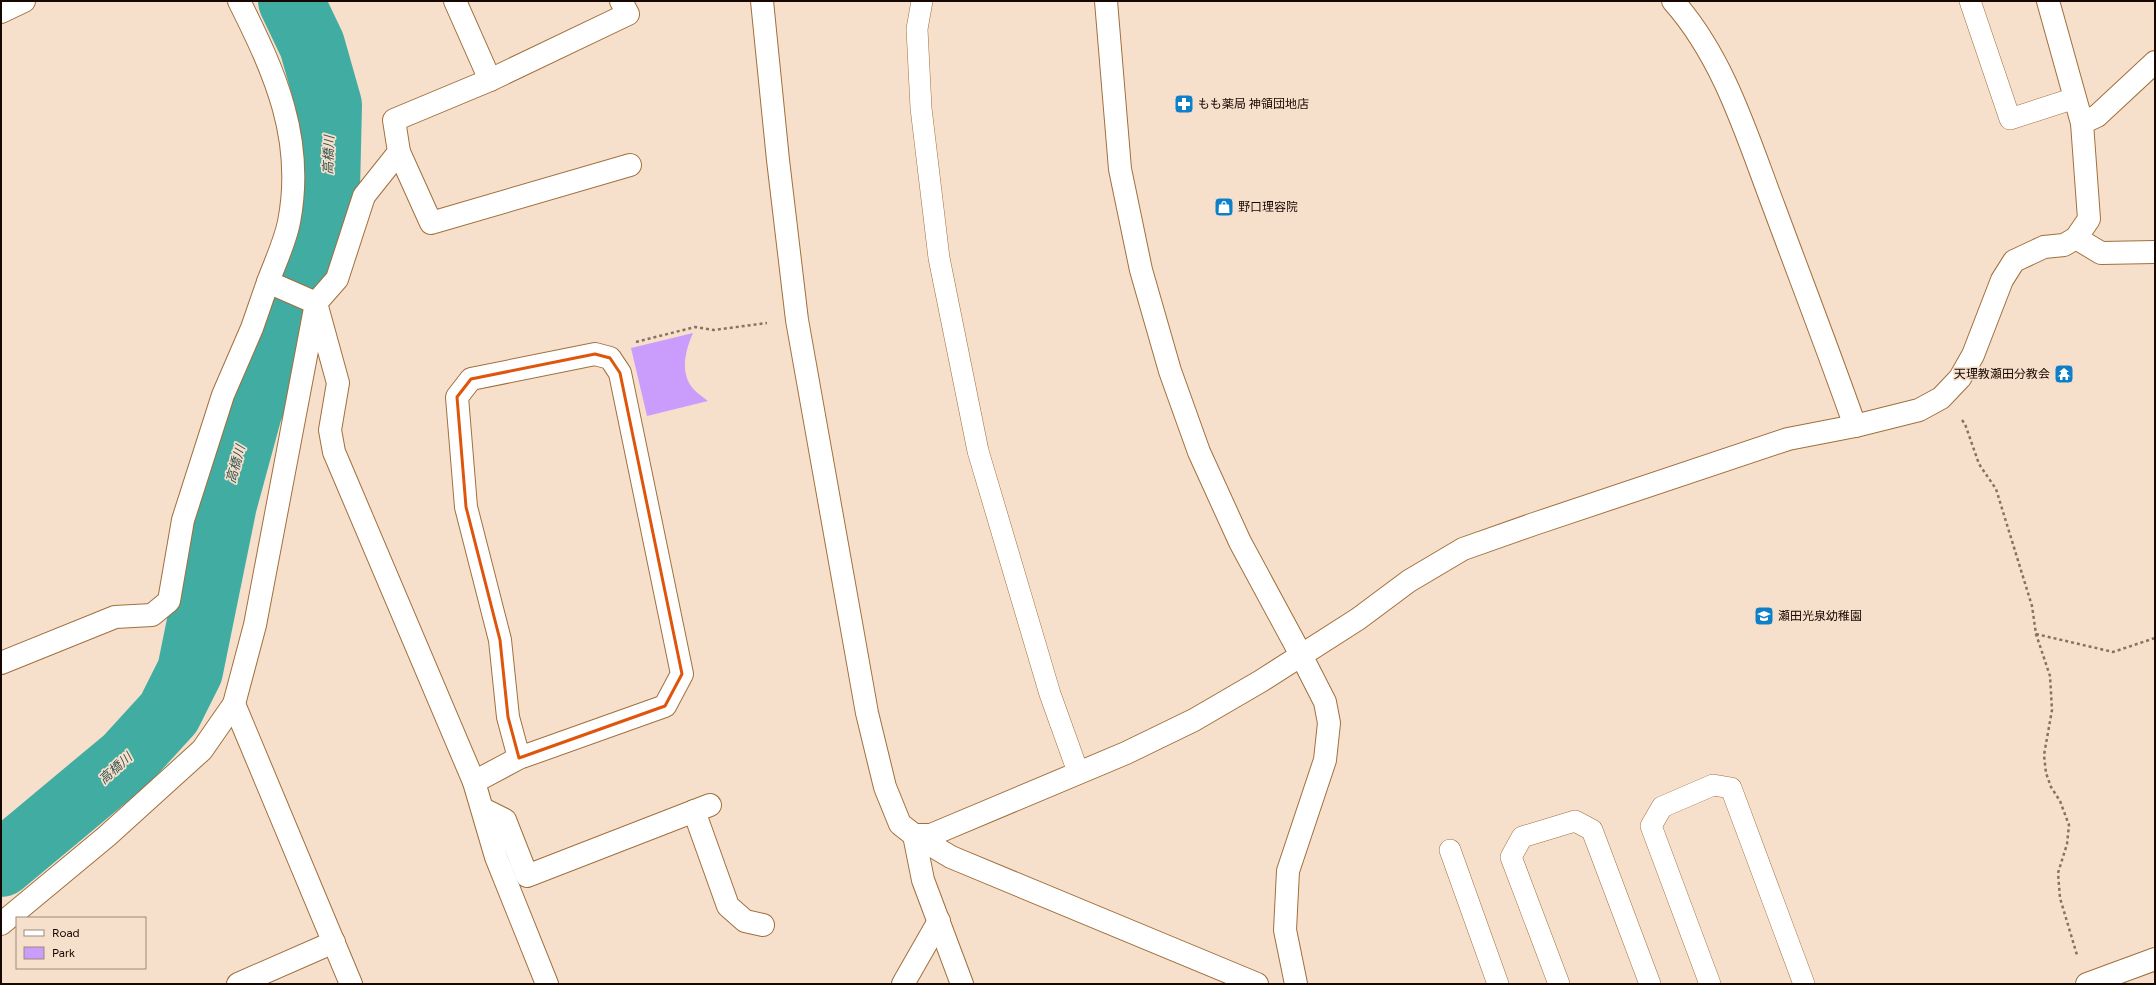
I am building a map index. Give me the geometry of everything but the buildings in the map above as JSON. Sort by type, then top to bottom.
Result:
[{"type":"street","points":[[1,12],[24,1]]},
{"type":"street","points":[[1,663],[115,616],[152,615],[170,600],[183,520],[223,395],[252,328],[275,285],[289,222],[294,165],[286,111],[267,58],[239,1]]},
{"type":"street","points":[[455,1],[490,80]]},
{"type":"street","points":[[621,1],[628,14],[490,80],[394,120],[399,152],[431,222],[630,165]]},
{"type":"street","points":[[762,1],[778,160],[797,320],[867,713],[885,787],[900,824],[914,835],[951,857],[1257,984]]},
{"type":"street","points":[[1106,1],[1120,169],[1141,270],[1170,371],[1199,452],[1240,542],[1325,702],[1329,723],[1325,760],[1288,870],[1284,930],[1296,984]]},
{"type":"street","points":[[1674,1],[1690,20],[1720,70],[1750,145],[1855,426]]},
{"type":"street","points":[[914,835],[932,834],[1126,753],[1194,720],[1358,619],[1409,581],[1464,549],[1534,524],[1781,442],[1855,426],[1918,410],[1941,398],[1960,378],[1973,355],[2002,280],[2014,261],[2044,247],[2064,244],[2076,238],[2089,218],[2082,123],[2048,1]]},
{"type":"street","points":[[2082,123],[2097,116],[2155,62]]},
{"type":"street","points":[[1,924],[107,836],[202,750],[234,704],[255,625],[314,301],[337,279],[364,196],[399,152]]},
{"type":"street","points":[[2076,238],[2101,253],[2155,252]]},
{"type":"street","points":[[275,285],[314,301]]},
{"type":"street","points":[[314,301],[338,383],[330,430],[334,452],[474,782],[496,857],[546,984]]},
{"type":"street","points":[[474,782],[519,758],[664,706],[682,674],[620,373],[610,358],[595,354],[471,379],[457,397],[466,507],[500,640],[508,717],[519,758]]},
{"type":"street","points":[[234,704],[351,984]]},
{"type":"street","points":[[483,809],[504,820],[527,876],[702,808],[728,906],[745,921],[763,925]]},
{"type":"street","points":[[914,835],[923,880],[962,984]]},
{"type":"street","points":[[903,984],[939,921]]},
{"type":"street","points":[[238,984],[334,942]]},
{"type":"street","points":[[2087,984],[2155,959]]},
{"type":"lane","points":[[922,1],[918,29],[921,108],[938,250],[975,435],[1050,694],[1078,772]]},
{"type":"lane","points":[[1970,1],[2010,119],[2075,98]]},
{"type":"lane","points":[[1710,984],[1651,826],[1662,807],[1713,785],[1731,788],[1804,984]]},
{"type":"lane","points":[[1559,984],[1512,857],[1522,837],[1575,822],[1592,830],[1650,984]]},
{"type":"lane","points":[[1450,850],[1498,984]]},
{"type":"path","points":[[610,358],[624,344],[695,327],[714,330],[797,320]]},
{"type":"path","points":[[1941,398],[1965,424],[1979,464],[1996,489],[2032,606],[2036,634],[2050,676],[2052,710],[2044,755],[2046,773],[2051,787],[2060,802],[2069,826],[2067,844],[2058,873],[2060,898],[2080,963]]},
{"type":"path","points":[[2036,634],[2114,652],[2155,638]]},
{"type":"highlighted area","points":[[595,354],[610,358],[620,373],[682,674],[665,706],[519,758],[508,717],[500,640],[466,507],[457,397],[471,379]]},
{"type":"green space","points":[[693,333],[686,353],[686,373],[691,386],[708,401],[647,416],[631,348]]},
{"type":"waterway","name":"高橋川","points":[[1,864],[127,759],[169,713],[190,671],[224,504],[249,412],[307,264],[327,190],[329,105],[312,45],[291,1]]},
{"type":"place","name":"もも薬局 神領団地店","points":[[1184,104]]},
{"type":"place","name":"野口理容院","points":[[1224,207]]},
{"type":"place","name":"天理教瀬田分教会","points":[[2064,374]]},
{"type":"place","name":"瀬田光泉幼稚園","points":[[1764,616]]}]
